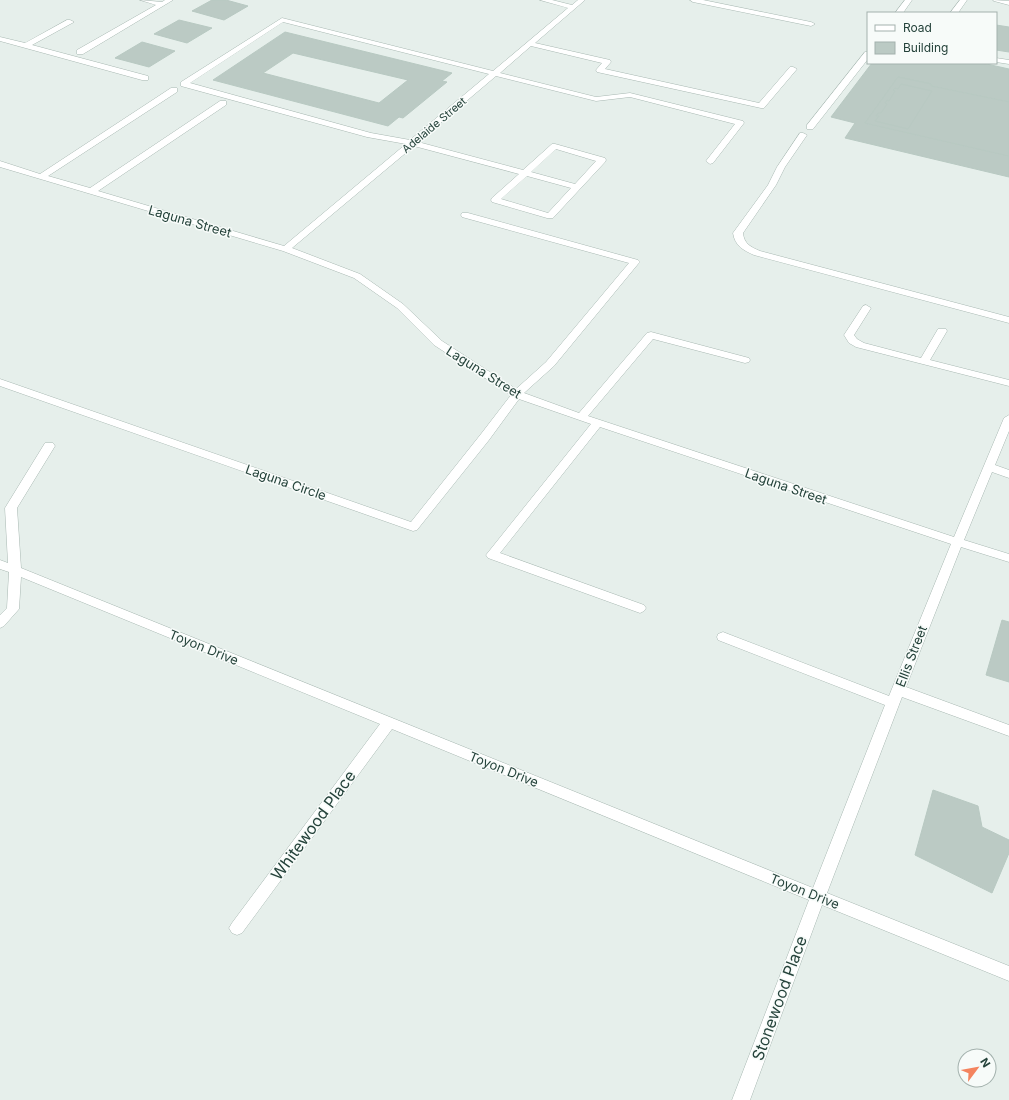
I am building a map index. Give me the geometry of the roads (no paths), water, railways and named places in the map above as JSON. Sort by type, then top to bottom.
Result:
[{"type":"street","points":[[143,0],[162,4]]},
{"type":"street","points":[[80,52],[170,0]]},
{"type":"street","points":[[543,0],[574,7]]},
{"type":"street","name":"Adelaide Street","points":[[286,249],[582,0]]},
{"type":"street","points":[[693,0],[811,24]]},
{"type":"street","points":[[900,12],[909,0]]},
{"type":"street","points":[[955,12],[964,0]]},
{"type":"street","points":[[996,0],[1009,3]]},
{"type":"street","points":[[576,187],[412,143],[370,135],[184,84],[282,20],[596,99],[630,95],[740,123],[710,161]]},
{"type":"street","points":[[26,46],[70,22]]},
{"type":"street","points":[[0,39],[145,78]]},
{"type":"street","points":[[530,44],[607,62],[600,70],[761,106],[793,69]]},
{"type":"street","points":[[810,128],[867,55]]},
{"type":"street","points":[[997,60],[1009,62]]},
{"type":"street","points":[[42,177],[174,90]]},
{"type":"street","points":[[90,192],[223,103]]},
{"type":"street","points":[[803,135],[781,167],[772,185],[738,233],[738,240],[744,247],[756,253],[1009,320]]},
{"type":"street","points":[[555,146],[602,160],[550,216],[495,200],[525,173],[555,146]]},
{"type":"street","name":"Laguna Street","points":[[2,167],[42,177],[286,249],[357,276],[400,306],[438,343],[517,394],[598,423],[1009,558]]},
{"type":"street","points":[[465,215],[635,262],[550,364],[517,394]]},
{"type":"street","points":[[866,308],[849,335],[853,341],[860,345],[925,360],[1009,383]]},
{"type":"street","points":[[925,360],[942,332]]},
{"type":"street","points":[[581,417],[651,335],[745,360]]},
{"type":"street","name":"Laguna Circle","points":[[0,382],[412,527],[485,437],[517,394]]},
{"type":"street","points":[[598,423],[492,555],[640,608]]},
{"type":"street","name":"Ellis Street","points":[[817,896],[957,542],[1008,424]]},
{"type":"street","points":[[0,623],[13,609],[15,570],[11,508],[49,446]]},
{"type":"street","points":[[989,467],[1009,474]]},
{"type":"street","name":"Toyon Drive","points":[[0,564],[1009,974]]},
{"type":"street","points":[[723,637],[895,697],[1009,731]]},
{"type":"street","name":"Whitewood Place","points":[[237,928],[389,722]]},
{"type":"street","name":"Stonewood Place","points":[[742,1100],[817,896]]}]
